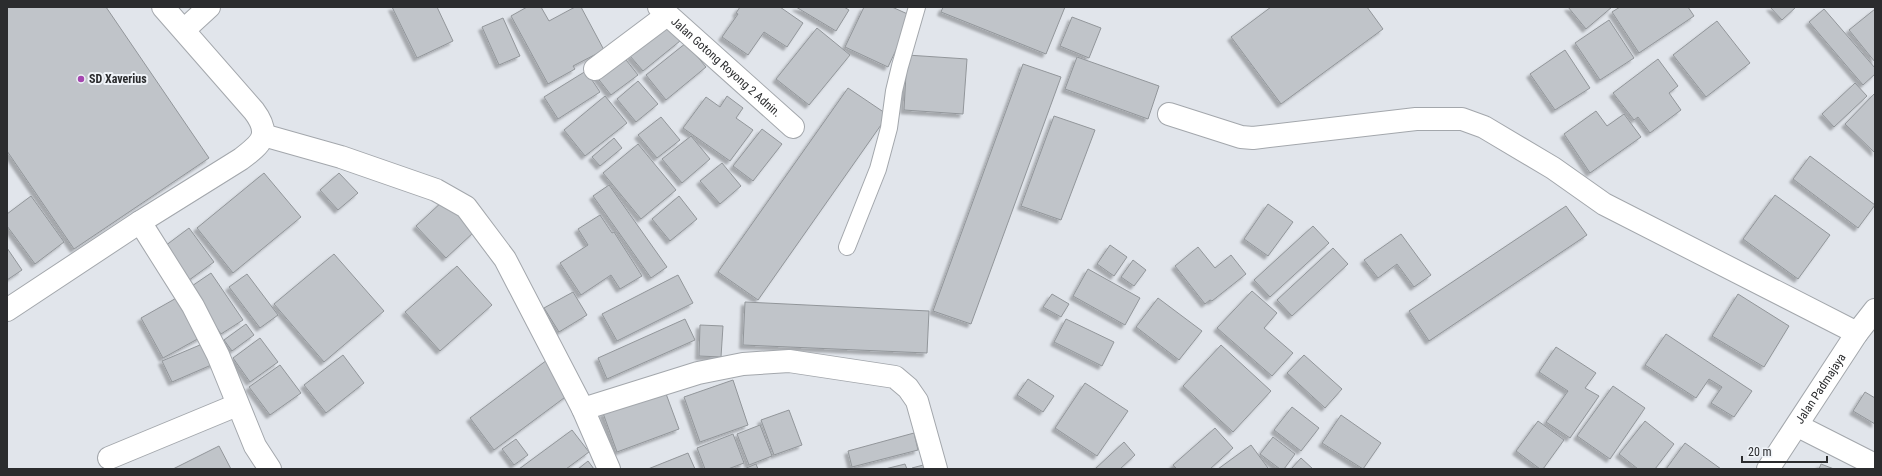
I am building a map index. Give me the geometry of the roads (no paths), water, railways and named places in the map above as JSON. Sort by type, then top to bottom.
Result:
[{"type":"street","points":[[7,310],[140,222],[241,160],[255,148],[263,135],[262,122],[163,7]]},
{"type":"street","points":[[184,30],[209,7]]},
{"type":"street","points":[[595,69],[663,11]]},
{"type":"street","name":"Jalan Gotong Royong 2 Adnin.","points":[[663,11],[793,126]]},
{"type":"street","points":[[1169,114],[1242,137],[1253,138],[1272,134],[1416,119],[1462,119],[1484,127],[1553,168],[1604,204],[1857,333]]},
{"type":"street","points":[[263,135],[341,157],[436,190],[466,207],[504,260],[583,410],[609,469]]},
{"type":"street","points":[[140,222],[197,314],[218,355],[237,405],[255,446],[270,469]]},
{"type":"street","name":"Jalan Padmajaya","points":[[1768,469],[1798,426],[1857,333],[1875,310]]},
{"type":"street","points":[[583,410],[698,373],[743,364],[789,361],[895,377],[908,388],[917,401],[936,469]]},
{"type":"street","points":[[109,458],[237,405]]},
{"type":"street","points":[[1798,426],[1875,465]]},
{"type":"lane","points":[[847,248],[878,170],[889,128],[894,91],[917,7]]},
{"type":"place","name":"SD Xaverius","points":[[81,79]]}]
